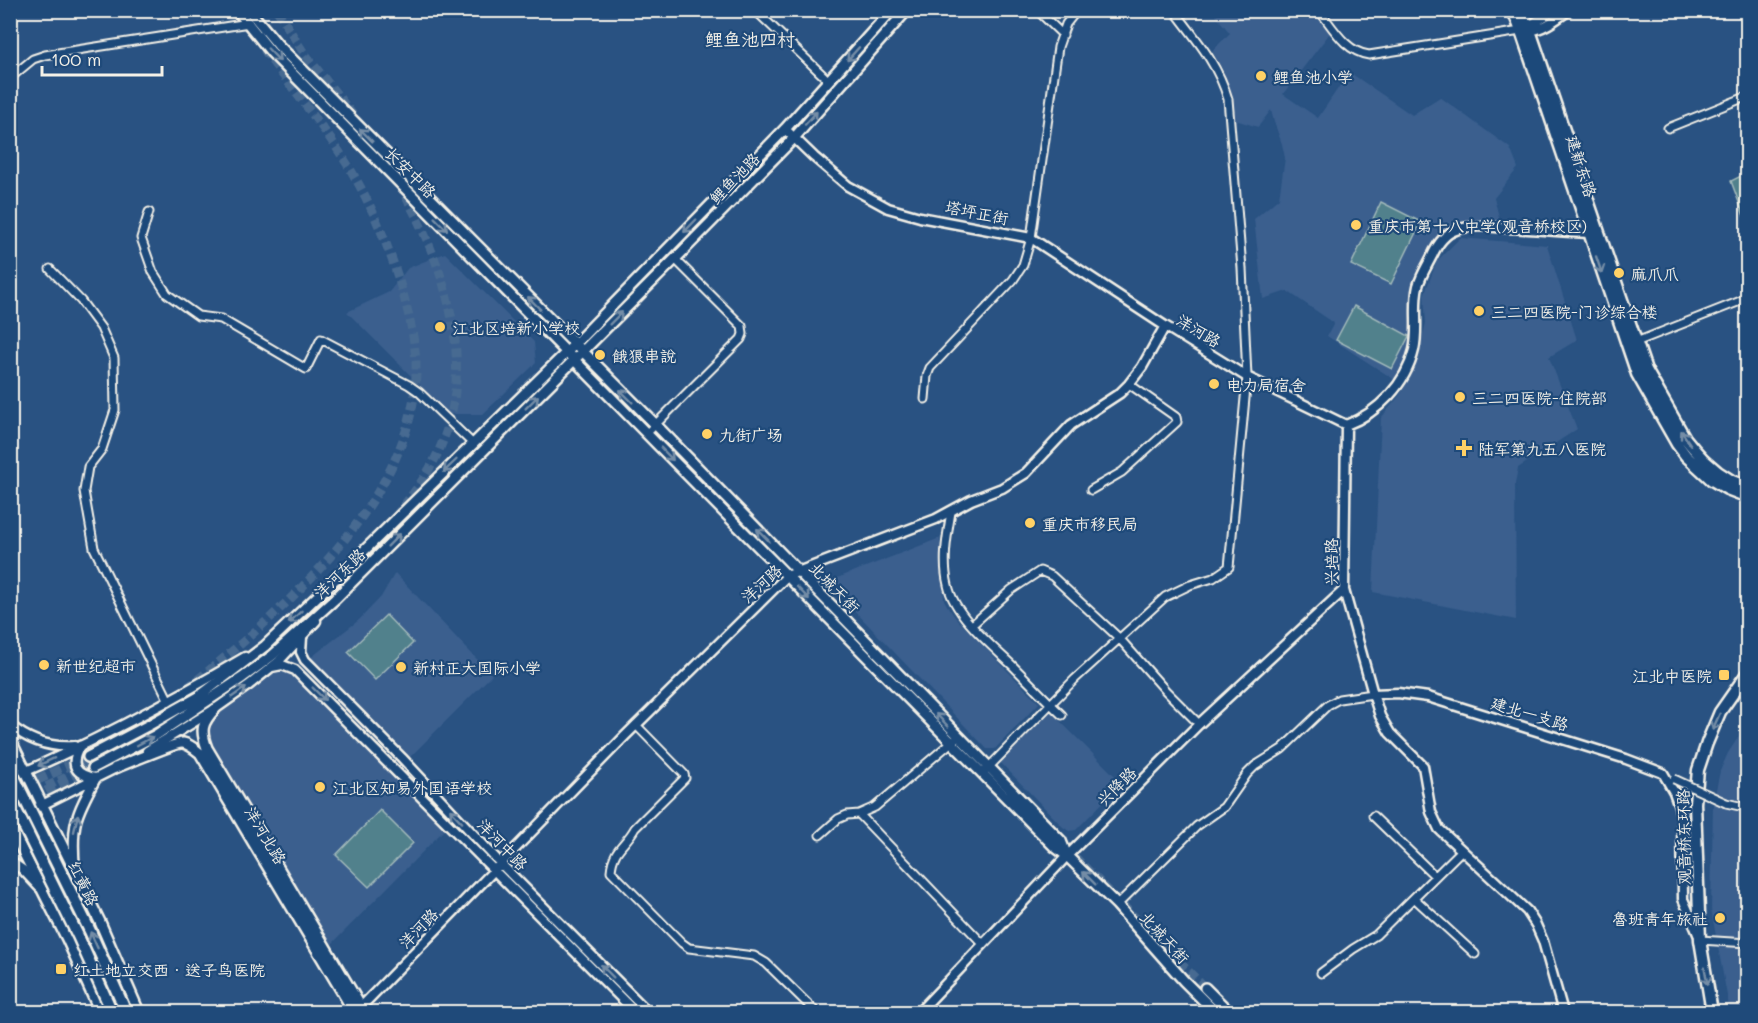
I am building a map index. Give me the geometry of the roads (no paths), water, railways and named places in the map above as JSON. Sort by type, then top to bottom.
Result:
[{"type":"main road","name":"长安中路","points":[[237,10],[270,52],[567,352]]},
{"type":"main road","name":"长安中路","points":[[249,10],[302,69],[575,344]]},
{"type":"main road","name":"鲤鱼池路","points":[[567,352],[785,129],[892,10]]},
{"type":"main road","name":"鲤鱼池路","points":[[575,360],[794,138],[907,10]]},
{"type":"main road","name":"建新东路","points":[[1513,10],[1527,29]]},
{"type":"main road","name":"建新东路","points":[[1523,10],[1527,29],[1637,374],[1677,444],[1692,462],[1712,480],[1727,489],[1748,496]]},
{"type":"main road","name":"建新东路","points":[[1594,234],[1646,370],[1685,438],[1718,472],[1748,487]]},
{"type":"main road","name":"北城天街","points":[[575,344],[799,571],[954,740]]},
{"type":"main road","name":"北城天街","points":[[567,352],[787,576],[985,771],[1061,842],[1067,856],[1117,905],[1184,981],[1215,1012]]},
{"type":"main road","name":"洋河东路","points":[[88,757],[197,698],[265,645],[567,352]]},
{"type":"main road","name":"洋河东路","points":[[95,773],[242,678],[273,655],[335,599],[575,360]]},
{"type":"main road","name":"观音桥东环路","points":[[1712,1012],[1700,940],[1695,803],[1698,770],[1720,712],[1748,672]]},
{"type":"main road","name":"洋河北路","points":[[215,709],[206,718],[202,731],[207,748],[359,1011]]},
{"type":"main road","points":[[10,739],[105,932],[139,1012]]},
{"type":"main road","name":"洋河北路","points":[[115,768],[175,743],[183,743],[200,753],[359,1011]]},
{"type":"main road","name":"红黄路","points":[[10,769],[90,931],[126,1012]]},
{"type":"main road","name":"红黄路","points":[[10,798],[78,936],[112,1012]]},
{"type":"main road","points":[[10,826],[68,939],[100,1012]]},
{"type":"main road","points":[[44,893],[41,878],[43,870],[50,864],[65,863],[76,872]]},
{"type":"main road","points":[[1205,988],[1229,1012]]},
{"type":"street","points":[[755,10],[829,81]]},
{"type":"street","points":[[1037,10],[1063,34]]},
{"type":"street","points":[[925,399],[930,368],[1013,280],[1023,265],[1031,238],[1058,47],[1066,24],[1077,10]]},
{"type":"street","points":[[985,771],[1050,703],[1165,597],[1212,578],[1229,567],[1247,377],[1242,268],[1228,99],[1209,56],[1174,10]]},
{"type":"street","points":[[1319,10],[1346,44],[1357,52],[1370,55],[1527,29],[1554,20],[1569,10]]},
{"type":"street","points":[[1527,29],[1555,10]]},
{"type":"street","points":[[10,78],[33,59],[45,55],[258,22]]},
{"type":"street","points":[[1668,128],[1748,96]]},
{"type":"street","name":"塔坪正街","points":[[785,129],[848,186],[888,208],[920,217],[1031,238],[1165,326]]},
{"type":"street","points":[[149,212],[141,238],[153,272],[167,294],[198,316],[221,320],[306,369],[321,339],[409,385],[473,444]]},
{"type":"street","points":[[1346,425],[1362,419],[1387,398],[1408,366],[1414,351],[1418,287],[1437,245],[1445,236],[1454,230],[1477,226],[1594,234]]},
{"type":"street","points":[[647,434],[741,339],[743,334],[742,326],[675,259]]},
{"type":"street","points":[[50,269],[81,301],[101,328],[114,358],[115,410],[102,449],[88,467],[84,491],[94,548],[169,701]]},
{"type":"street","points":[[1636,342],[1748,298]]},
{"type":"street","name":"洋河路","points":[[359,1011],[636,725],[787,576],[951,512],[971,500],[1002,488],[1026,473],[1071,425],[1120,393],[1129,384],[1142,367],[1165,326],[1247,377],[1346,425]]},
{"type":"street","points":[[1091,490],[1122,472],[1177,422],[1176,417],[1129,384]]},
{"type":"street","name":"兴培路","points":[[1346,425],[1344,590],[1384,725],[1423,766],[1435,823],[1461,851],[1527,912],[1536,925],[1543,941],[1563,1012]]},
{"type":"street","points":[[951,512],[945,567],[948,587],[961,612],[982,637],[1062,715]]},
{"type":"street","points":[[972,625],[1011,590],[1040,571],[1052,576],[1119,638],[1199,724]]},
{"type":"street","name":"兴降路","points":[[919,1012],[1067,856],[1199,724],[1344,590]]},
{"type":"street","points":[[80,746],[75,755],[76,768],[85,777],[115,768],[160,744],[215,709],[272,667],[335,599]]},
{"type":"street","name":"洋河中路","points":[[302,637],[300,652],[305,660],[402,758],[498,867],[635,1012]]},
{"type":"street","points":[[10,778],[169,701],[265,645]]},
{"type":"street","name":"洋河中路","points":[[272,667],[282,665],[295,670],[648,1012]]},
{"type":"street","name":"建北一支路","points":[[1373,694],[1398,693],[1428,697],[1615,756],[1663,773],[1726,803],[1748,808]]},
{"type":"street","points":[[1117,905],[1197,826],[1224,807],[1255,766],[1282,749],[1328,705],[1339,699],[1373,694]]},
{"type":"street","points":[[10,725],[22,734],[46,745],[80,746]]},
{"type":"street","points":[[636,725],[684,774],[685,778],[635,828],[616,851],[611,870],[689,948],[754,956],[765,963],[816,1012]]},
{"type":"street","points":[[820,835],[838,819],[875,807],[954,740]]},
{"type":"street","points":[[10,822],[95,773]]},
{"type":"street","points":[[76,872],[73,842],[75,822],[95,773]]},
{"type":"street","points":[[1663,773],[1679,806],[1682,822],[1683,899],[1700,940],[1748,943]]},
{"type":"street","points":[[859,814],[983,944]]},
{"type":"street","points":[[1373,816],[1435,876]]},
{"type":"street","points":[[1321,974],[1353,949],[1376,935],[1461,851]]},
{"type":"street","points":[[10,861],[23,870],[44,893]]},
{"type":"street","points":[[1414,898],[1475,954]]},
{"type":"tunnel","points":[[277,10],[302,50],[360,124]]},
{"type":"tunnel","points":[[187,688],[261,626],[299,590],[335,551],[366,510],[392,467],[409,421],[416,374],[412,331],[407,308],[392,259],[374,215],[342,156],[262,46]]},
{"type":"tunnel","points":[[376,148],[394,173]]},
{"type":"tunnel","points":[[393,166],[750,528]]},
{"type":"tunnel","points":[[395,517],[436,458],[451,415],[456,381],[456,347],[451,313],[442,280],[430,247],[400,186]]},
{"type":"tunnel","points":[[211,692],[253,661],[313,611],[366,553]]},
{"type":"tunnel","points":[[122,736],[159,709]]},
{"type":"tunnel","points":[[10,804],[92,765],[180,713]]},
{"type":"tunnel","points":[[10,792],[88,757]]},
{"type":"tunnel","points":[[19,805],[93,768]]},
{"type":"tunnel","points":[[1065,847],[1205,988]]},
{"type":"place","name":"鲤鱼池小学","points":[[1261,76]]},
{"type":"place","name":"重庆市第十八中学(观音桥校区)","points":[[1356,225]]},
{"type":"place","name":"麻爪爪","points":[[1619,273]]},
{"type":"place","name":"三二四医院-门诊综合楼","points":[[1479,311]]},
{"type":"place","name":"江北区培新小学校","points":[[440,327]]},
{"type":"place","name":"餓狼串說","points":[[600,355]]},
{"type":"place","name":"电力局宿舍","points":[[1214,384]]},
{"type":"place","name":"三二四医院-住院部","points":[[1460,397]]},
{"type":"place","name":"九街广场","points":[[707,434]]},
{"type":"place","name":"陆军第九五八医院","points":[[1464,448]]},
{"type":"place","name":"重庆市移民局","points":[[1030,523]]},
{"type":"place","name":"新世纪超市","points":[[44,665]]},
{"type":"place","name":"新村正大国际小学","points":[[401,667]]},
{"type":"place","name":"江北中医院","points":[[1724,675]]},
{"type":"place","name":"江北区知易外国语学校","points":[[320,787]]},
{"type":"place","name":"魯班青年旅社","points":[[1720,918]]},
{"type":"place","name":"红土地立交西‧送子鸟医院","points":[[61,969]]},
{"type":"district","name":"鲤鱼池四村","points":[[750,39]]}]
